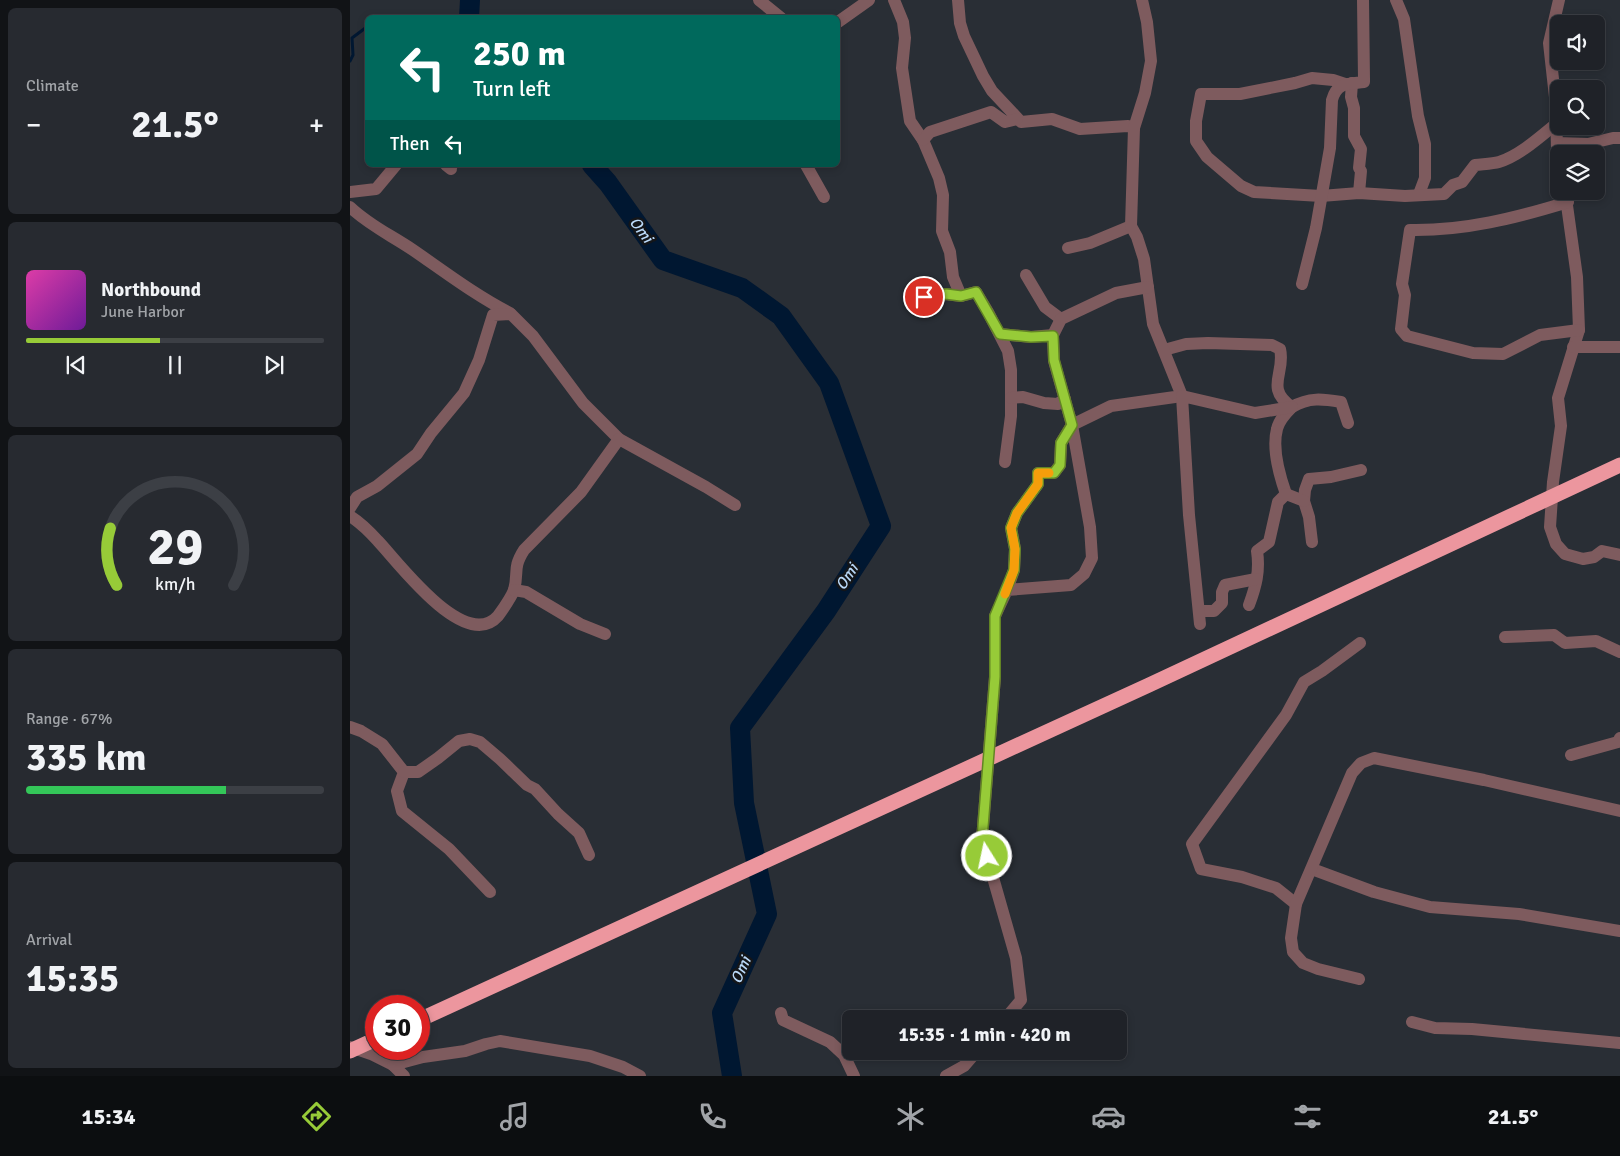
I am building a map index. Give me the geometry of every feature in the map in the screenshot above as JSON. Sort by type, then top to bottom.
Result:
[{"type":"highway","points":[[430,1015],[1149,685],[1620,466]]},
{"type":"highway","points":[[350,1051],[365,1044]]},
{"type":"street","points":[[760,0],[778,15]]},
{"type":"street","points":[[840,21],[869,0]]},
{"type":"street","points":[[894,0],[903,22],[905,38],[902,68],[910,121],[923,140],[939,178],[943,195],[942,231],[950,252],[953,277],[961,296]]},
{"type":"street","points":[[958,0],[960,22],[964,36],[980,69],[992,91],[1021,122],[1052,119],[1080,129],[1128,126],[1134,128]]},
{"type":"street","points":[[1142,0],[1147,22],[1151,61],[1145,93],[1134,128],[1131,226],[1144,259],[1153,324],[1182,396],[1189,515],[1199,618],[1214,611],[1222,604],[1222,592],[1225,585],[1256,579]]},
{"type":"street","points":[[1302,284],[1316,228],[1330,148],[1332,100],[1337,88],[1348,84],[1364,82],[1363,0]]},
{"type":"street","points":[[1396,0],[1404,20],[1418,116],[1425,144],[1425,178],[1419,194]]},
{"type":"street","points":[[1553,80],[1549,43],[1559,0]]},
{"type":"street","points":[[1348,84],[1312,78],[1240,94],[1201,94],[1196,121],[1196,141],[1207,157],[1241,186],[1254,192],[1321,196],[1359,193],[1405,196],[1444,194],[1453,186],[1462,182],[1475,165],[1506,159],[1520,152],[1550,129]]},
{"type":"street","points":[[1348,84],[1354,108],[1354,136],[1361,149],[1359,193]]},
{"type":"street","points":[[923,140],[930,132],[991,112],[1005,122],[1017,119]]},
{"type":"street","points":[[1557,135],[1557,143],[1588,144],[1620,138]]},
{"type":"street","points":[[350,192],[376,189],[394,167]]},
{"type":"street","points":[[807,167],[824,197]]},
{"type":"street","points":[[1558,200],[1526,215],[1451,230],[1410,230],[1402,284],[1405,295],[1401,329],[1407,336],[1416,339],[1473,353],[1503,354],[1540,335],[1579,330]]},
{"type":"street","points":[[1567,200],[1577,277],[1579,330],[1558,398],[1560,426],[1552,482],[1550,527],[1556,544],[1565,554],[1583,559],[1594,556],[1602,551],[1620,555]]},
{"type":"street","points":[[350,207],[365,221],[412,249],[487,301],[511,314],[532,336],[583,403],[619,439],[735,505]]},
{"type":"street","points":[[1068,248],[1090,243],[1131,226]]},
{"type":"street","points":[[1026,276],[1045,307],[1061,319]]},
{"type":"street","points":[[1007,590],[1071,585],[1084,574],[1092,558],[1090,526],[1072,425],[1054,360],[1053,336],[1061,319],[1116,293],[1148,287]]},
{"type":"street","points":[[924,297],[946,294],[961,296],[976,292],[1000,334],[1008,351],[1011,370],[1011,416],[1005,462]]},
{"type":"street","points":[[350,508],[357,497],[377,486],[417,454],[431,433],[464,393],[480,360],[493,315],[511,314]]},
{"type":"street","points":[[1000,334],[1031,337],[1053,336]]},
{"type":"street","points":[[1164,350],[1186,344],[1272,345],[1280,349],[1282,357],[1278,371],[1279,395],[1292,407]]},
{"type":"street","points":[[1573,348],[1620,347]]},
{"type":"street","points":[[1013,1010],[1021,1000],[1016,958],[982,839],[995,677],[995,616],[1014,570],[1015,549],[1011,528],[1017,513],[1038,484],[1038,473],[1054,473],[1060,465],[1061,443],[1072,425],[1111,406],[1182,396],[1255,413],[1292,407]]},
{"type":"street","points":[[1011,398],[1023,397],[1044,403],[1058,404],[1065,400]]},
{"type":"street","points":[[1304,501],[1286,494],[1279,474],[1276,450],[1277,429],[1284,416],[1292,407],[1300,402],[1314,398],[1341,402],[1348,423]]},
{"type":"street","points":[[350,516],[362,524],[420,589],[449,613],[469,624],[483,625],[496,617],[514,590],[517,561],[540,533],[581,492],[619,439]]},
{"type":"street","points":[[1312,542],[1309,517],[1304,501],[1305,490],[1310,480],[1361,470]]},
{"type":"street","points":[[1249,605],[1255,590],[1260,567],[1257,551],[1269,542],[1278,502],[1286,494]]},
{"type":"street","points":[[514,590],[526,592],[580,624],[605,634]]},
{"type":"street","points":[[1505,638],[1554,635],[1565,643],[1596,641],[1620,652]]},
{"type":"street","points":[[1296,904],[1276,888],[1242,877],[1201,869],[1192,844],[1286,715],[1304,682],[1360,643]]},
{"type":"street","points":[[350,727],[361,730],[382,744],[404,772]]},
{"type":"street","points":[[404,772],[418,772],[459,741],[470,738],[480,742],[527,785],[535,789],[579,834],[589,855]]},
{"type":"street","points":[[1570,755],[1618,742],[1620,738]]},
{"type":"street","points":[[1359,979],[1318,969],[1303,963],[1293,952],[1291,938],[1296,904],[1352,773],[1361,763],[1374,758],[1484,780],[1620,811]]},
{"type":"street","points":[[404,772],[397,791],[402,811],[449,849],[490,892]]},
{"type":"street","points":[[1312,869],[1374,892],[1430,907],[1519,914],[1620,931]]},
{"type":"street","points":[[781,1012],[783,1020],[830,1042],[844,1055],[854,1076]]},
{"type":"street","points":[[1412,1022],[1435,1028],[1472,1029],[1620,1043]]},
{"type":"street","points":[[393,1065],[423,1057],[465,1051],[500,1041],[590,1056],[623,1067],[640,1076]]},
{"type":"street","points":[[350,1048],[371,1054],[393,1065],[404,1076]]},
{"type":"street","points":[[946,1076],[964,1066],[969,1060]]},
{"type":"waterway","name":"Omi","points":[[469,15],[470,0]]},
{"type":"waterway","points":[[350,61],[353,55],[352,38],[365,28]]},
{"type":"waterway","name":"Omi","points":[[594,167],[608,183],[663,260],[742,288],[781,316],[829,383],[881,526],[826,611],[740,728],[744,803],[767,914],[722,1013],[732,1076]]},
{"type":"slow traffic","points":[[1005,594],[1014,570],[1015,549],[1011,528],[1017,513],[1038,484],[1038,473],[1049,473]]},
{"type":"route","points":[[924,297],[946,294],[961,296],[976,292],[1000,334],[1031,337],[1053,336],[1054,360],[1072,425],[1061,443],[1060,465],[1054,473],[1038,473],[1038,484],[1017,513],[1011,528],[1015,549],[1014,570],[995,616],[995,677],[982,839],[987,856]]}]
